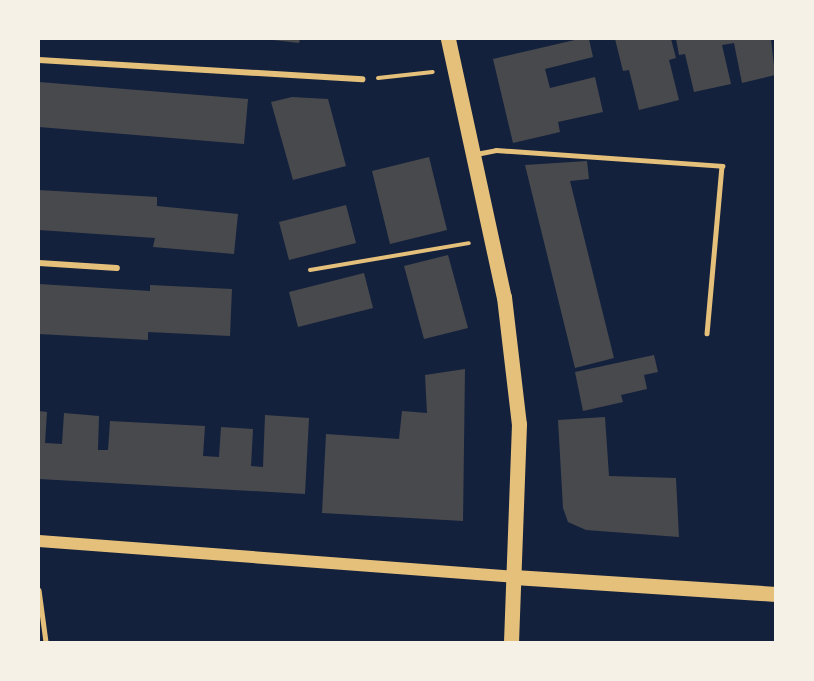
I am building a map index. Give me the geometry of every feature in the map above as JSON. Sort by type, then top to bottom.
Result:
[{"type":"main road","points":[[448,39],[494,239],[519,424],[512,642]]},
{"type":"main road","points":[[39,541],[775,594]]},
{"type":"street","points":[[39,60],[362,79]]},
{"type":"street","points":[[39,263],[117,268]]},
{"type":"lane","points":[[473,154],[496,150],[722,166],[707,333]]},
{"type":"lane","points":[[39,590],[46,642]]},
{"type":"path","points":[[362,79],[455,70]]},
{"type":"path","points":[[310,270],[494,239]]},
{"type":"building","points":[[264,39],[300,39],[299,43]]},
{"type":"building","points":[[579,39],[589,39],[593,57],[545,69],[550,88],[595,77],[603,112],[558,122],[560,132],[513,143],[493,59]]},
{"type":"building","points":[[615,39],[671,39],[676,58],[669,60],[679,100],[639,110],[629,70],[623,71]]},
{"type":"building","points":[[676,39],[771,39],[775,75],[742,83],[734,43],[722,45],[731,84],[694,92],[685,54],[679,55]]},
{"type":"building","points":[[39,82],[248,99],[244,144],[39,127]]},
{"type":"building","points":[[292,97],[328,99],[346,166],[293,180],[271,102]]},
{"type":"building","points":[[429,157],[447,230],[390,244],[372,171]]},
{"type":"building","points":[[587,161],[589,179],[570,181],[614,358],[575,368],[525,165]]},
{"type":"building","points":[[39,190],[157,197],[157,206],[238,214],[234,254],[153,247],[155,238],[39,230]]},
{"type":"building","points":[[346,205],[356,243],[289,260],[279,222]]},
{"type":"building","points":[[448,255],[468,328],[424,339],[404,266]]},
{"type":"building","points":[[364,273],[373,308],[298,327],[289,292]]},
{"type":"building","points":[[39,284],[150,291],[150,285],[232,289],[230,336],[148,332],[148,340],[39,334]]},
{"type":"building","points":[[654,355],[658,372],[644,375],[647,389],[621,395],[623,402],[583,411],[575,372]]},
{"type":"building","points":[[465,369],[463,521],[322,513],[326,434],[399,439],[402,411],[427,413],[425,375]]},
{"type":"building","points":[[39,411],[47,412],[45,443],[62,444],[64,413],[99,416],[98,450],[108,450],[110,421],[205,426],[203,456],[219,457],[221,427],[253,429],[251,466],[263,467],[265,415],[309,418],[305,494],[39,479]]},
{"type":"building","points":[[605,417],[609,476],[676,478],[679,537],[586,530],[568,522],[563,508],[558,420]]}]
